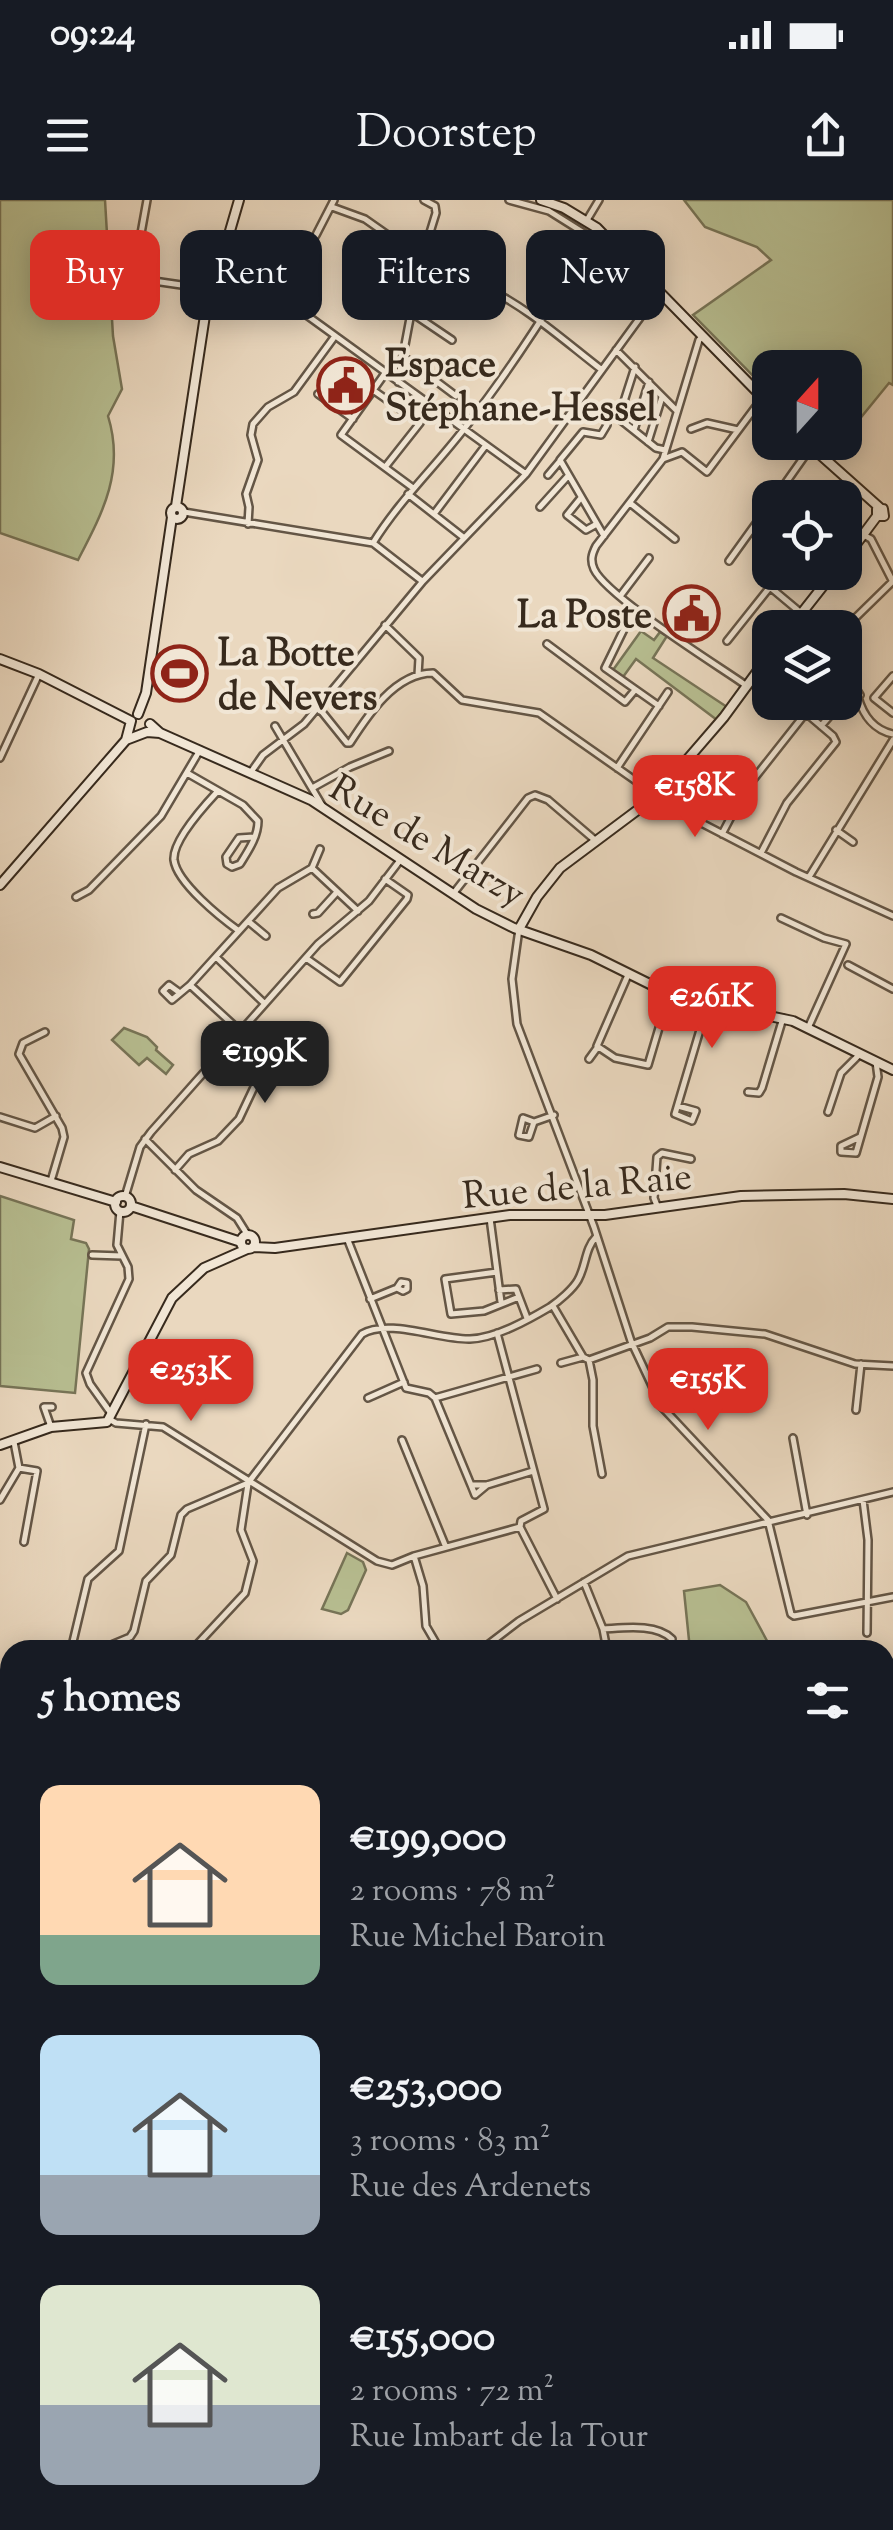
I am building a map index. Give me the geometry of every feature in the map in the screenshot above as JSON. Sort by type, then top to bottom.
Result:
[{"type":"main road","points":[[232,230],[239,200]]},
{"type":"main road","points":[[541,200],[551,208],[584,218]]},
{"type":"main road","points":[[551,208],[584,218],[598,230]]},
{"type":"main road","points":[[563,209],[588,230]]},
{"type":"main road","points":[[665,297],[752,387]]},
{"type":"main road","points":[[0,885],[140,724],[172,528],[178,513],[205,320]]},
{"type":"main road","points":[[825,460],[893,524]]},
{"type":"main road","points":[[862,538],[883,511]]},
{"type":"main road","points":[[804,610],[820,590]]},
{"type":"main road","name":"Rue de Marzy","points":[[0,660],[323,807],[453,894],[518,930],[581,951],[674,996],[782,1018],[893,1070]]},
{"type":"main road","points":[[518,930],[550,878],[655,797],[752,680]]},
{"type":"main road","points":[[0,1166],[129,1199],[130,1206]]},
{"type":"main road","name":"Rue de la Raie","points":[[243,1244],[267,1248],[490,1218],[605,1214],[740,1196],[793,1194],[893,1199]]},
{"type":"main road","points":[[120,1199],[120,1211],[130,1206],[243,1244]]},
{"type":"main road","points":[[0,1444],[50,1428],[100,1424],[111,1417],[172,1298],[193,1276],[243,1244]]},
{"type":"street","points":[[147,200],[133,278],[180,285]]},
{"type":"street","points":[[424,200],[435,206],[431,230]]},
{"type":"street","points":[[509,200],[551,208],[586,230]]},
{"type":"street","points":[[584,218],[598,202]]},
{"type":"street","points":[[319,230],[333,203],[379,230]]},
{"type":"street","points":[[506,301],[541,322],[602,370]]},
{"type":"street","points":[[313,320],[526,474]]},
{"type":"street","points":[[398,382],[411,320]]},
{"type":"street","points":[[422,320],[452,340]]},
{"type":"street","points":[[251,772],[263,755],[304,724],[422,581],[526,474],[638,320]]},
{"type":"street","points":[[373,543],[464,429],[541,322]]},
{"type":"street","points":[[248,524],[246,494],[258,460],[251,436],[253,424],[258,415],[294,392],[335,336]]},
{"type":"street","points":[[703,336],[663,459],[596,546],[592,562],[600,578],[642,614],[748,686]]},
{"type":"street","points":[[616,350],[677,410]]},
{"type":"street","points":[[404,357],[456,396]]},
{"type":"street","points":[[619,416],[635,367]]},
{"type":"street","points":[[386,372],[341,435],[385,467],[464,537]]},
{"type":"street","points":[[634,430],[649,382]]},
{"type":"street","points":[[373,390],[420,424],[385,467]]},
{"type":"street","points":[[318,394],[353,418]]},
{"type":"street","points":[[648,442],[662,396]]},
{"type":"street","points":[[548,474],[583,432],[601,434],[607,416],[612,413],[648,442],[665,450]]},
{"type":"street","points":[[667,442],[707,472],[752,416]]},
{"type":"street","points":[[691,429],[706,423],[738,430]]},
{"type":"street","points":[[434,514],[486,444]]},
{"type":"street","points":[[663,459],[682,452]]},
{"type":"street","points":[[560,460],[604,536]]},
{"type":"street","points":[[540,507],[568,476]]},
{"type":"street","points":[[580,500],[567,515],[586,530],[595,525]]},
{"type":"street","points":[[630,503],[675,539]]},
{"type":"street","points":[[178,513],[373,543],[422,581]]},
{"type":"street","points":[[730,561],[752,530]]},
{"type":"street","points":[[862,533],[893,582],[862,612]]},
{"type":"street","points":[[621,595],[649,558]]},
{"type":"street","points":[[726,640],[768,590]]},
{"type":"street","points":[[774,590],[799,610]]},
{"type":"street","points":[[596,682],[628,621],[642,614]]},
{"type":"street","points":[[385,625],[419,658],[418,675]]},
{"type":"street","points":[[546,644],[625,702],[635,690]]},
{"type":"street","points":[[604,668],[659,706]]},
{"type":"street","points":[[318,707],[350,743],[384,696],[418,675],[433,673],[462,700],[538,713],[655,797],[761,854],[893,916]]},
{"type":"street","points":[[0,758],[38,674]]},
{"type":"street","points":[[893,676],[874,698],[893,713]]},
{"type":"street","points":[[616,768],[668,692]]},
{"type":"street","points":[[809,877],[893,737],[874,725],[862,708]]},
{"type":"street","points":[[722,834],[744,790],[800,720]]},
{"type":"street","points":[[761,854],[791,797],[836,742],[813,720]]},
{"type":"street","points":[[821,726],[827,720]]},
{"type":"street","points":[[275,726],[317,787],[323,807]]},
{"type":"street","points":[[76,898],[89,890],[161,816],[200,750]]},
{"type":"street","points":[[317,787],[343,770],[389,752]]},
{"type":"street","points":[[187,773],[256,816],[259,825],[254,837],[240,864],[228,864],[226,858],[238,838],[254,837]]},
{"type":"street","points":[[217,792],[188,828],[175,850],[174,861],[180,874],[212,910],[238,931]]},
{"type":"street","points":[[453,894],[528,798],[548,800],[596,841]]},
{"type":"street","points":[[836,830],[853,842]]},
{"type":"street","points":[[180,994],[278,888],[312,868],[320,849]]},
{"type":"street","points":[[120,1199],[144,1141],[264,1003],[358,911],[400,859]]},
{"type":"street","points":[[312,868],[358,911]]},
{"type":"street","points":[[306,958],[340,982],[407,900],[408,895],[385,879]]},
{"type":"street","points":[[312,914],[318,913],[337,892]]},
{"type":"street","points":[[781,918],[846,944],[808,1028]]},
{"type":"street","points":[[248,921],[266,936]]},
{"type":"street","points":[[518,930],[512,979],[517,1024],[554,1115],[633,1344],[662,1408],[769,1523],[791,1614],[893,1597]]},
{"type":"street","points":[[216,957],[264,1003]]},
{"type":"street","points":[[848,965],[893,989]]},
{"type":"street","points":[[588,1059],[597,1048],[628,975]]},
{"type":"street","points":[[175,1170],[189,1154],[218,1140],[239,1119],[256,1083],[275,1064],[190,985]]},
{"type":"street","points":[[597,1048],[645,1067],[664,1011],[674,996]]},
{"type":"street","points":[[678,1106],[708,1003]]},
{"type":"street","points":[[748,1092],[759,1093],[762,1088],[782,1018]]},
{"type":"street","points":[[45,1032],[23,1044],[19,1054],[64,1137],[52,1182]]},
{"type":"street","points":[[828,1112],[841,1073],[860,1054]]},
{"type":"street","points":[[860,1136],[878,1077],[876,1062]]},
{"type":"street","points":[[534,1122],[554,1115]]},
{"type":"street","points":[[0,1117],[34,1128],[56,1116]]},
{"type":"street","points":[[144,1141],[236,1218],[243,1244]]},
{"type":"street","points":[[658,1208],[654,1198],[657,1156],[662,1153],[691,1160]]},
{"type":"street","points":[[120,1211],[116,1237],[129,1279],[86,1373],[116,1423],[163,1427],[377,1561],[392,1565],[445,1546],[520,1527]]},
{"type":"street","points":[[594,1227],[605,1214]]},
{"type":"street","points":[[490,1218],[501,1302]]},
{"type":"street","points":[[201,1640],[245,1593],[254,1560],[241,1530],[248,1483],[362,1334],[374,1328],[467,1339],[497,1333],[553,1306],[578,1282],[596,1237]]},
{"type":"street","points":[[347,1238],[406,1388],[430,1393],[434,1398],[471,1485],[488,1485],[533,1471]]},
{"type":"street","points":[[92,1255],[122,1256]]},
{"type":"street","points":[[497,1272],[444,1282],[451,1314],[484,1311],[518,1297]]},
{"type":"street","points":[[370,1298],[397,1288]]},
{"type":"street","points":[[500,1290],[516,1289],[527,1318]]},
{"type":"street","points":[[110,1292],[120,1298]]},
{"type":"street","points":[[553,1306],[586,1358],[593,1380],[593,1426],[602,1474]]},
{"type":"street","points":[[561,1363],[633,1344],[668,1327],[750,1332],[861,1364],[893,1366]]},
{"type":"street","points":[[497,1333],[544,1509],[521,1521],[520,1527],[557,1599]]},
{"type":"street","points":[[856,1410],[861,1364]]},
{"type":"street","points":[[434,1398],[537,1369]]},
{"type":"street","points":[[368,1398],[404,1382]]},
{"type":"street","points":[[50,1428],[44,1407],[52,1407]]},
{"type":"street","points":[[74,1640],[88,1579],[118,1551],[146,1424]]},
{"type":"street","points":[[793,1438],[807,1514]]},
{"type":"street","points":[[402,1440],[445,1546]]},
{"type":"street","points":[[0,1500],[18,1468],[14,1442]]},
{"type":"street","points":[[18,1468],[37,1471],[24,1542]]},
{"type":"street","points":[[125,1640],[134,1631],[146,1581],[171,1554],[180,1515],[248,1483]]},
{"type":"street","points":[[494,1640],[519,1620],[628,1556],[893,1492]]},
{"type":"street","points":[[864,1500],[868,1540],[866,1633]]},
{"type":"street","points":[[414,1556],[424,1586],[426,1626],[434,1640]]},
{"type":"street","points":[[584,1582],[605,1640]]},
{"type":"street","points":[[602,1629],[644,1628],[666,1632],[672,1639]]},
{"type":"green space","points":[[0,200],[105,200],[107,230],[30,230],[30,320],[112,320],[122,389],[108,416],[114,455],[109,491],[78,560],[0,533]]},
{"type":"green space","points":[[684,200],[893,200],[893,385],[889,383],[862,416],[862,350],[752,350],[752,375],[693,315],[771,260],[757,247],[705,227]]},
{"type":"green space","points":[[641,631],[654,640],[660,632],[667,636],[653,658],[727,707],[717,720],[636,659],[623,677],[613,670]]},
{"type":"green space","points":[[124,1028],[147,1037],[157,1047],[173,1065],[166,1074],[147,1058],[139,1065],[112,1040]]},
{"type":"green space","points":[[0,1196],[74,1220],[71,1239],[86,1243],[89,1249],[75,1393],[0,1386]]},
{"type":"green space","points":[[347,1553],[363,1562],[366,1570],[348,1610],[341,1614],[322,1609]]},
{"type":"green space","points":[[720,1585],[746,1602],[767,1640],[689,1640],[684,1591]]},
{"type":"place","name":"Espace Stéphane-Hessel","points":[[346,385]]},
{"type":"place","name":"La Poste","points":[[691,614]]},
{"type":"place","name":"La Botte de Nevers","points":[[179,674]]}]
